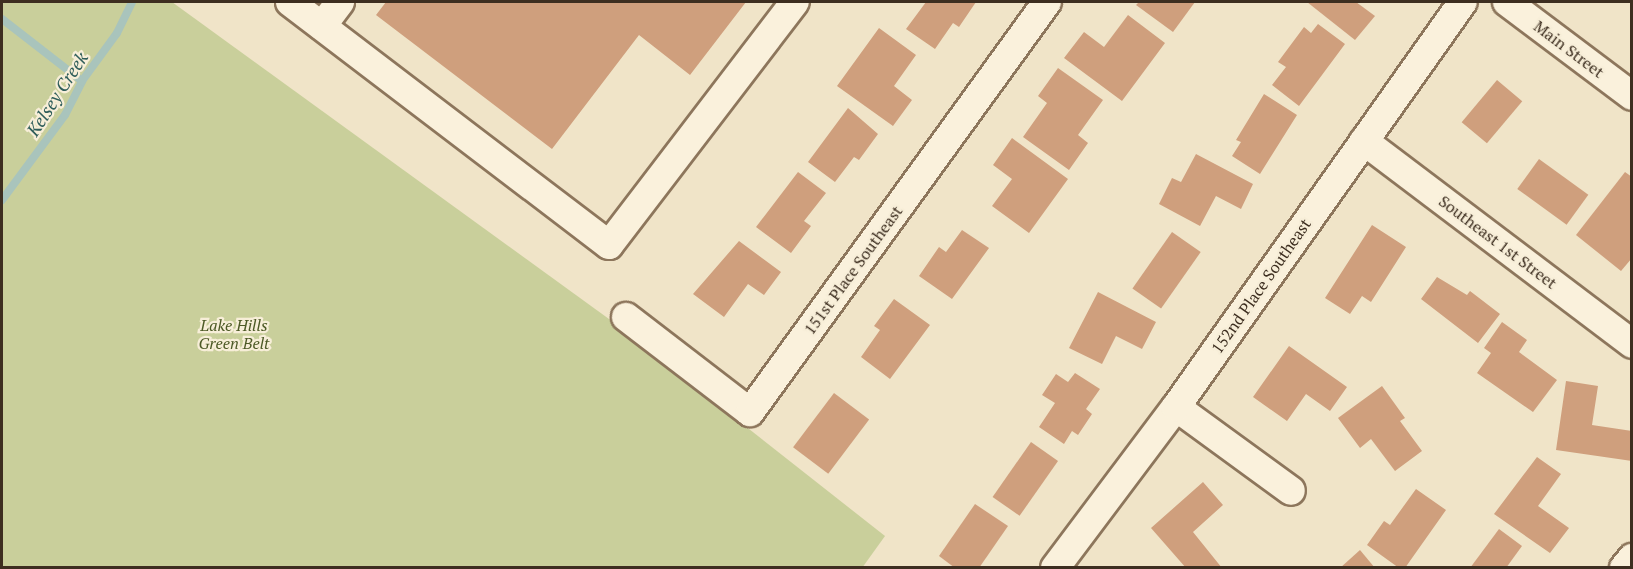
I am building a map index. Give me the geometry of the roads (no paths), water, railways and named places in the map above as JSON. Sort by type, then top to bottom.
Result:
[{"type":"street","points":[[290,2],[609,245],[795,2]]},
{"type":"street","points":[[322,26],[340,2]]},
{"type":"street","name":"151st Place Southeast","points":[[626,317],[750,412],[1047,2]]},
{"type":"street","name":"152nd Place Southeast","points":[[1055,567],[1176,407],[1463,2]]},
{"type":"street","name":"Main Street","points":[[1508,2],[1632,96]]},
{"type":"street","name":"Southeast 1st Street","points":[[1364,141],[1632,344]]},
{"type":"street","points":[[1176,407],[1291,491]]},
{"type":"street","points":[[1624,567],[1632,558]]},
{"type":"waterway","name":"Kelsey Creek","points":[[2,200],[65,115],[82,81],[117,33],[132,2]]},
{"type":"waterway","points":[[2,19],[82,81]]},
{"type":"park label","name":"Lake Hills Green Belt","points":[[234,334]]}]
